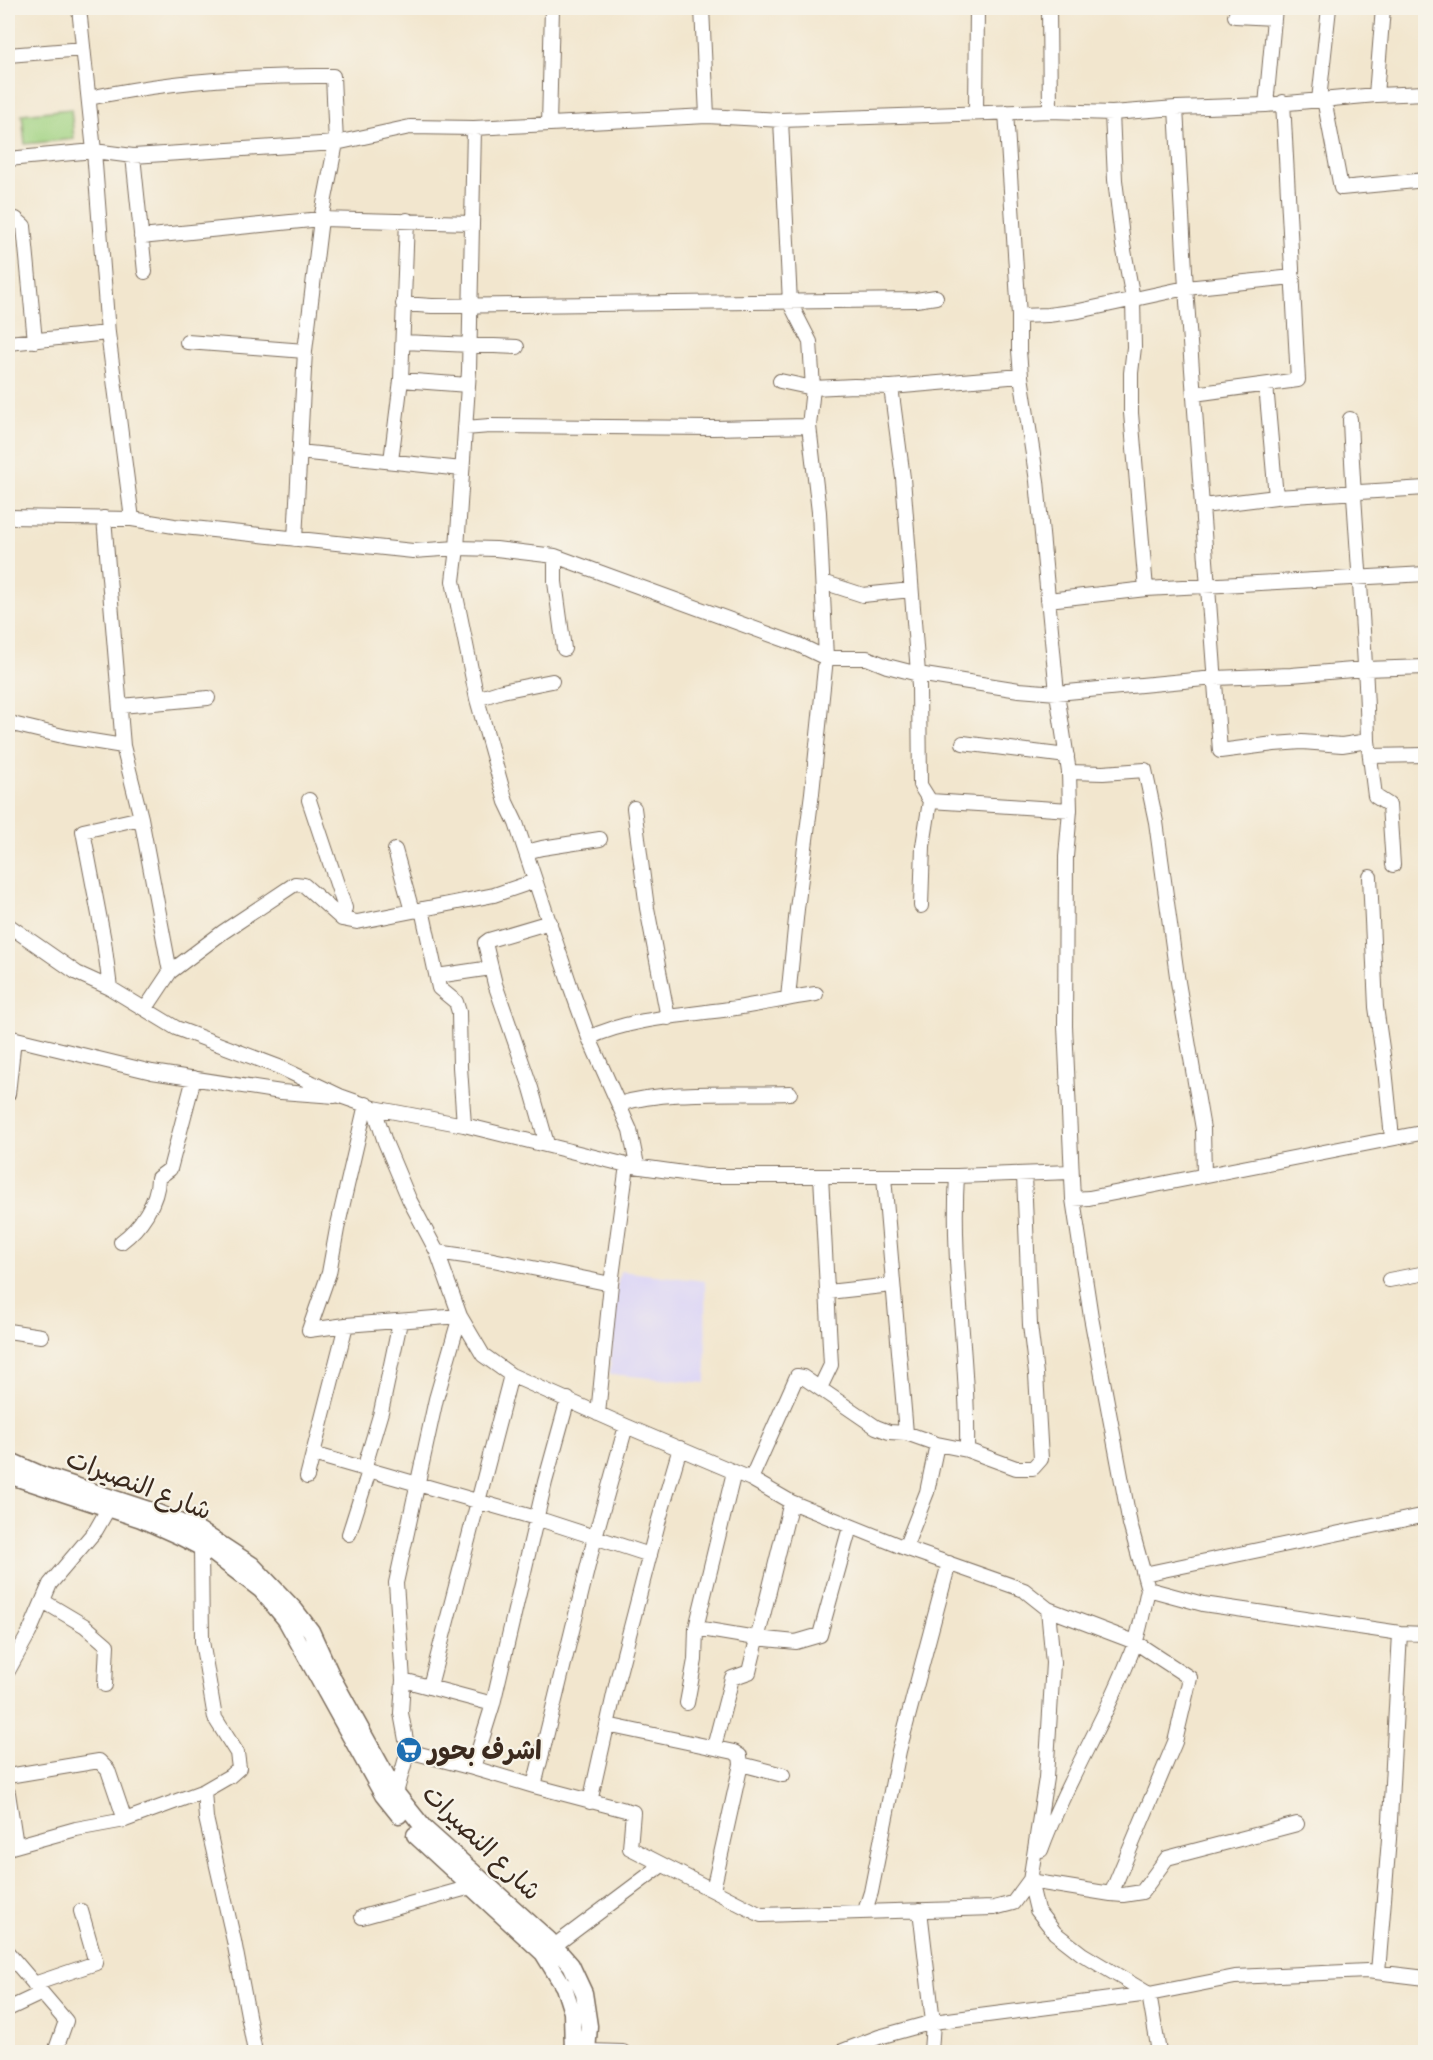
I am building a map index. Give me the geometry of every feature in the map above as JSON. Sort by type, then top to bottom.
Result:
[{"type":"main road","name":"شارع النصيرات","points":[[8,1460],[42,1475],[158,1513],[190,1526],[252,1565],[311,1630],[333,1679],[396,1793],[424,1828],[554,1946],[571,1965],[584,1993],[589,2026],[582,2052]]},
{"type":"main road","name":"شارع النصيرات","points":[[8,1475],[141,1520],[201,1547],[214,1554],[261,1590],[286,1620],[383,1795],[415,1835],[543,1953],[564,1987],[582,2052]]},
{"type":"street","points":[[79,8],[94,151],[108,333],[132,519]]},
{"type":"street","points":[[549,124],[552,8]]},
{"type":"street","points":[[702,8],[707,116]]},
{"type":"street","points":[[976,112],[977,8]]},
{"type":"street","points":[[1049,8],[1050,111]]},
{"type":"street","points":[[1329,8],[1322,99],[1341,188],[1425,180]]},
{"type":"street","points":[[1376,95],[1383,8]]},
{"type":"street","points":[[1235,16],[1275,13],[1266,105]]},
{"type":"street","points":[[8,55],[83,49]]},
{"type":"street","points":[[89,98],[130,90],[217,80],[276,75],[333,76],[336,143],[321,219],[306,351],[295,539]]},
{"type":"street","points":[[8,159],[94,151],[133,156],[336,143],[410,127],[474,128],[707,116],[781,120],[976,112],[1112,113],[1266,105],[1425,93]]},
{"type":"street","points":[[1194,394],[1298,380],[1283,102]]},
{"type":"street","points":[[1176,108],[1186,288],[1220,751],[1302,742],[1342,745],[1368,741]]},
{"type":"street","points":[[408,1751],[633,1812],[630,1848],[761,1915],[994,1908],[1013,1903],[1030,1881],[1049,1828],[1085,1756],[1135,1642],[1148,1589],[1130,1524],[1091,1317],[1073,1199],[1065,1026],[1066,857],[1070,772],[1057,693],[1037,481],[1018,350],[1019,316],[1006,112]]},
{"type":"street","points":[[1112,113],[1115,180],[1123,245],[1133,299],[1134,347],[1131,373],[1131,413],[1146,589]]},
{"type":"street","points":[[781,120],[790,303],[810,342],[813,388],[809,426],[819,512],[826,658],[788,998]]},
{"type":"street","points":[[474,128],[472,306],[458,548],[453,581],[477,699],[506,802],[516,823],[589,1038],[630,1130],[632,1165],[611,1284],[598,1414]]},
{"type":"street","points":[[133,156],[145,272]]},
{"type":"street","points":[[8,220],[16,219],[24,226],[35,340]]},
{"type":"street","points":[[141,237],[321,219],[472,223]]},
{"type":"street","points":[[391,461],[401,380],[407,220]]},
{"type":"street","points":[[1019,316],[1079,311],[1186,288],[1293,277]]},
{"type":"street","points":[[403,304],[472,306],[790,303],[916,300],[936,297]]},
{"type":"street","points":[[8,344],[108,333]]},
{"type":"street","points":[[187,342],[306,351]]},
{"type":"street","points":[[403,342],[518,347]]},
{"type":"street","points":[[780,381],[813,388],[891,387],[1021,376]]},
{"type":"street","points":[[401,380],[468,385]]},
{"type":"street","points":[[1266,385],[1276,497]]},
{"type":"street","points":[[891,387],[903,478],[918,674],[920,785],[930,801],[923,846],[921,906]]},
{"type":"street","points":[[1350,419],[1368,741],[1375,796],[1389,805],[1393,865]]},
{"type":"street","points":[[465,428],[490,426],[713,428],[809,426]]},
{"type":"street","points":[[300,452],[462,469]]},
{"type":"street","points":[[1203,506],[1276,497],[1425,488]]},
{"type":"street","points":[[8,516],[132,519],[413,551],[458,548],[496,549],[555,556],[798,645],[826,658],[867,658],[886,666],[918,674],[1019,690],[1057,693],[1215,678],[1425,667]]},
{"type":"street","points":[[104,518],[123,746],[141,818],[170,972]]},
{"type":"street","points":[[555,556],[555,582],[564,649]]},
{"type":"street","points":[[1048,600],[1146,589],[1425,574]]},
{"type":"street","points":[[822,582],[863,595],[911,590]]},
{"type":"street","points":[[477,699],[552,681]]},
{"type":"street","points":[[121,706],[208,698]]},
{"type":"street","points":[[8,723],[67,737],[123,746]]},
{"type":"street","points":[[963,743],[1067,756]]},
{"type":"street","points":[[1370,756],[1425,755]]},
{"type":"street","points":[[1070,772],[1103,773],[1145,770],[1156,822],[1177,976],[1203,1129],[1204,1175]]},
{"type":"street","points":[[309,800],[345,908],[342,919]]},
{"type":"street","points":[[930,801],[1070,810]]},
{"type":"street","points":[[634,808],[647,908],[668,1018]]},
{"type":"street","points":[[110,988],[104,941],[83,831],[141,818]]},
{"type":"street","points":[[526,852],[600,839]]},
{"type":"street","points":[[395,849],[417,910],[439,988],[456,1002],[459,1012],[464,1125]]},
{"type":"street","points":[[1370,877],[1376,1007],[1392,1138]]},
{"type":"street","points":[[146,1008],[170,972],[223,932],[295,884],[304,885],[342,919],[357,922],[494,895],[535,881]]},
{"type":"street","points":[[547,1144],[485,943],[550,922]]},
{"type":"street","points":[[8,925],[76,973],[110,988],[176,1028],[279,1067],[340,1096],[370,1106],[464,1125],[632,1165],[705,1176],[884,1177],[1071,1172]]},
{"type":"street","points":[[437,976],[491,968]]},
{"type":"street","points":[[589,1038],[621,1027],[816,994]]},
{"type":"street","points":[[8,1094],[11,1038],[152,1072],[299,1094],[340,1096]]},
{"type":"street","points":[[121,1242],[135,1232],[158,1188],[158,1178],[170,1169],[194,1078]]},
{"type":"street","points":[[619,1104],[700,1094],[790,1093]]},
{"type":"street","points":[[370,1106],[409,1199],[437,1252],[460,1316],[483,1355],[511,1375],[751,1479],[791,1502],[849,1527],[1024,1590],[1048,1608],[1135,1642],[1190,1678],[1175,1742],[1110,1893]]},
{"type":"street","points":[[370,1106],[337,1229],[329,1273],[309,1330],[460,1316]]},
{"type":"street","points":[[1073,1199],[1089,1198],[1425,1132]]},
{"type":"street","points":[[751,1479],[797,1376],[803,1377],[876,1427],[967,1450],[1016,1468],[1033,1468],[1041,1459],[1036,1374],[1030,1325],[1024,1174]]},
{"type":"street","points":[[820,1388],[831,1365],[821,1176]]},
{"type":"street","points":[[957,1176],[954,1212],[968,1406],[967,1450]]},
{"type":"street","points":[[884,1177],[906,1434]]},
{"type":"street","points":[[437,1252],[493,1260],[611,1284]]},
{"type":"street","points":[[1389,1280],[1425,1273]]},
{"type":"street","points":[[828,1292],[892,1285]]},
{"type":"street","points":[[396,1793],[408,1751],[401,1713],[404,1680],[396,1583],[436,1399],[460,1316]]},
{"type":"street","points":[[349,1534],[381,1412],[400,1322]]},
{"type":"street","points":[[307,1477],[346,1325]]},
{"type":"street","points":[[8,1331],[41,1336]]},
{"type":"street","points":[[430,1686],[511,1375]]},
{"type":"street","points":[[473,1768],[493,1704],[536,1518],[568,1399]]},
{"type":"street","points":[[534,1786],[595,1537],[626,1426]]},
{"type":"street","points":[[905,1548],[927,1492],[937,1444]]},
{"type":"street","points":[[590,1802],[650,1555],[680,1448]]},
{"type":"street","points":[[313,1454],[536,1518],[650,1555]]},
{"type":"street","points":[[687,1703],[695,1660],[696,1628],[734,1472]]},
{"type":"street","points":[[714,1748],[732,1678],[749,1672],[791,1502]]},
{"type":"street","points":[[8,1671],[29,1633],[50,1584],[96,1530],[108,1509]]},
{"type":"street","points":[[1144,1574],[1425,1515]]},
{"type":"street","points":[[696,1628],[796,1642],[820,1635],[849,1527]]},
{"type":"street","points":[[8,1793],[12,1846],[76,1829],[125,1820],[204,1791],[240,1768],[237,1753],[215,1718],[202,1641],[201,1547]]},
{"type":"street","points":[[865,1911],[871,1892],[899,1751],[949,1563]]},
{"type":"street","points":[[1148,1589],[1203,1604],[1425,1634]]},
{"type":"street","points":[[43,1601],[85,1626],[107,1646],[105,1685]]},
{"type":"street","points":[[1048,1608],[1053,1664],[1046,1778],[1030,1881],[1037,1910],[1054,1933],[1082,1954],[1149,1994],[1159,2052]]},
{"type":"street","points":[[1378,1972],[1389,1839],[1400,1632]]},
{"type":"street","points":[[404,1680],[493,1704]]},
{"type":"street","points":[[607,1725],[734,1752],[740,1756],[741,1764],[713,1890]]},
{"type":"street","points":[[8,1776],[99,1761],[108,1770],[125,1820]]},
{"type":"street","points":[[741,1764],[783,1775]]},
{"type":"street","points":[[204,1791],[206,1818],[234,1941],[255,2052]]},
{"type":"street","points":[[1030,1881],[1123,1895],[1142,1892],[1167,1858],[1298,1824]]},
{"type":"street","points":[[554,1946],[662,1865]]},
{"type":"street","points":[[362,1917],[471,1887]]},
{"type":"street","points":[[920,1910],[933,2022],[931,2052]]},
{"type":"street","points":[[8,2009],[38,1988],[96,1964],[81,1911]]},
{"type":"street","points":[[8,1953],[66,2021],[55,2052]]},
{"type":"street","points":[[840,2052],[879,2037],[933,2022],[1149,1994],[1235,1977],[1367,1971],[1425,1978]]},
{"type":"street","points":[[582,2052],[623,2052]]},
{"type":"shaded area","points":[[620,1271],[705,1281],[706,1383],[610,1374],[615,1296]]},
{"type":"green space","points":[[71,109],[74,139],[25,144],[22,114]]},
{"type":"place","name":"اشرف بحور","points":[[409,1750]]}]
